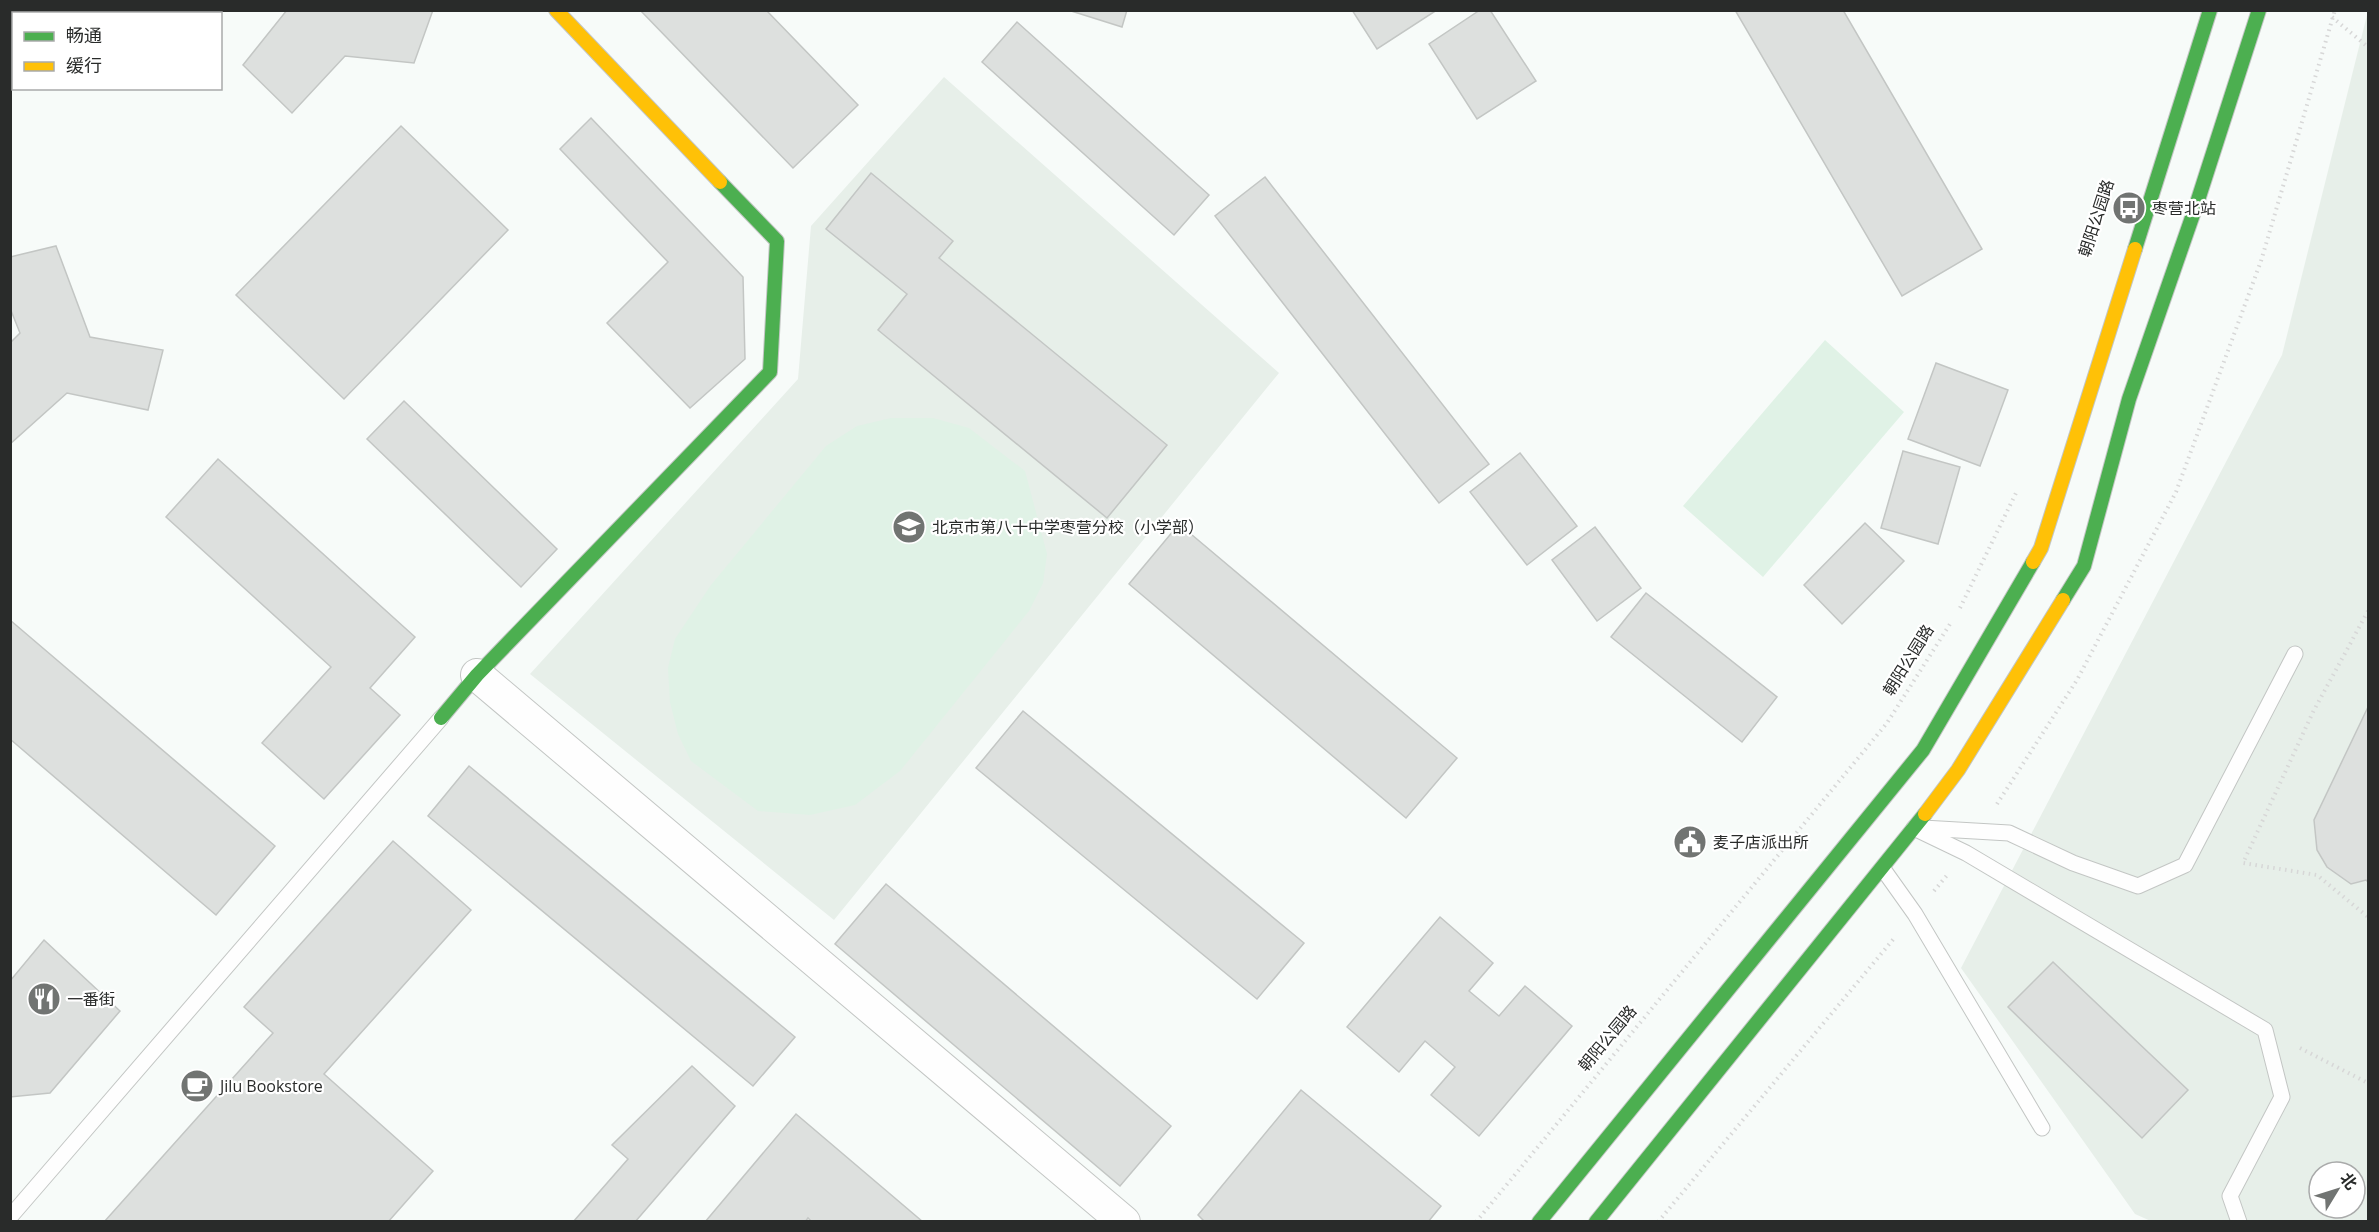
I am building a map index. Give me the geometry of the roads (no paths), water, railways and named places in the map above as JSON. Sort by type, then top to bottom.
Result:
[{"type":"main road","points":[[441,718],[477,675],[770,372],[777,241],[556,10]]},
{"type":"main road","points":[[1539,1221],[1923,750],[2041,548],[2210,10]]},
{"type":"main road","points":[[1596,1221],[1883,869],[1958,770],[2084,566],[2129,399],[2197,203],[2259,10]]},
{"type":"street","points":[[477,675],[1124,1221]]},
{"type":"lane","points":[[1914,828],[2009,832],[2073,863],[2138,886],[2185,865],[2220,804],[2295,654]]},
{"type":"lane","points":[[10,1217],[441,718]]},
{"type":"lane","points":[[1914,828],[1966,853],[2265,1030],[2282,1097],[2230,1196],[2239,1221]]},
{"type":"lane","points":[[1883,869],[1915,914],[2042,1128]]},
{"type":"place","name":"枣营北站","points":[[2129,208]]},
{"type":"place","name":"北京市第八十中学枣营分校（小学部）","points":[[909,527]]},
{"type":"place","name":"麦子店派出所","points":[[1690,842]]},
{"type":"place","name":"一番街","points":[[44,999]]},
{"type":"place","name":"Jilu Bookstore","points":[[197,1086]]}]
